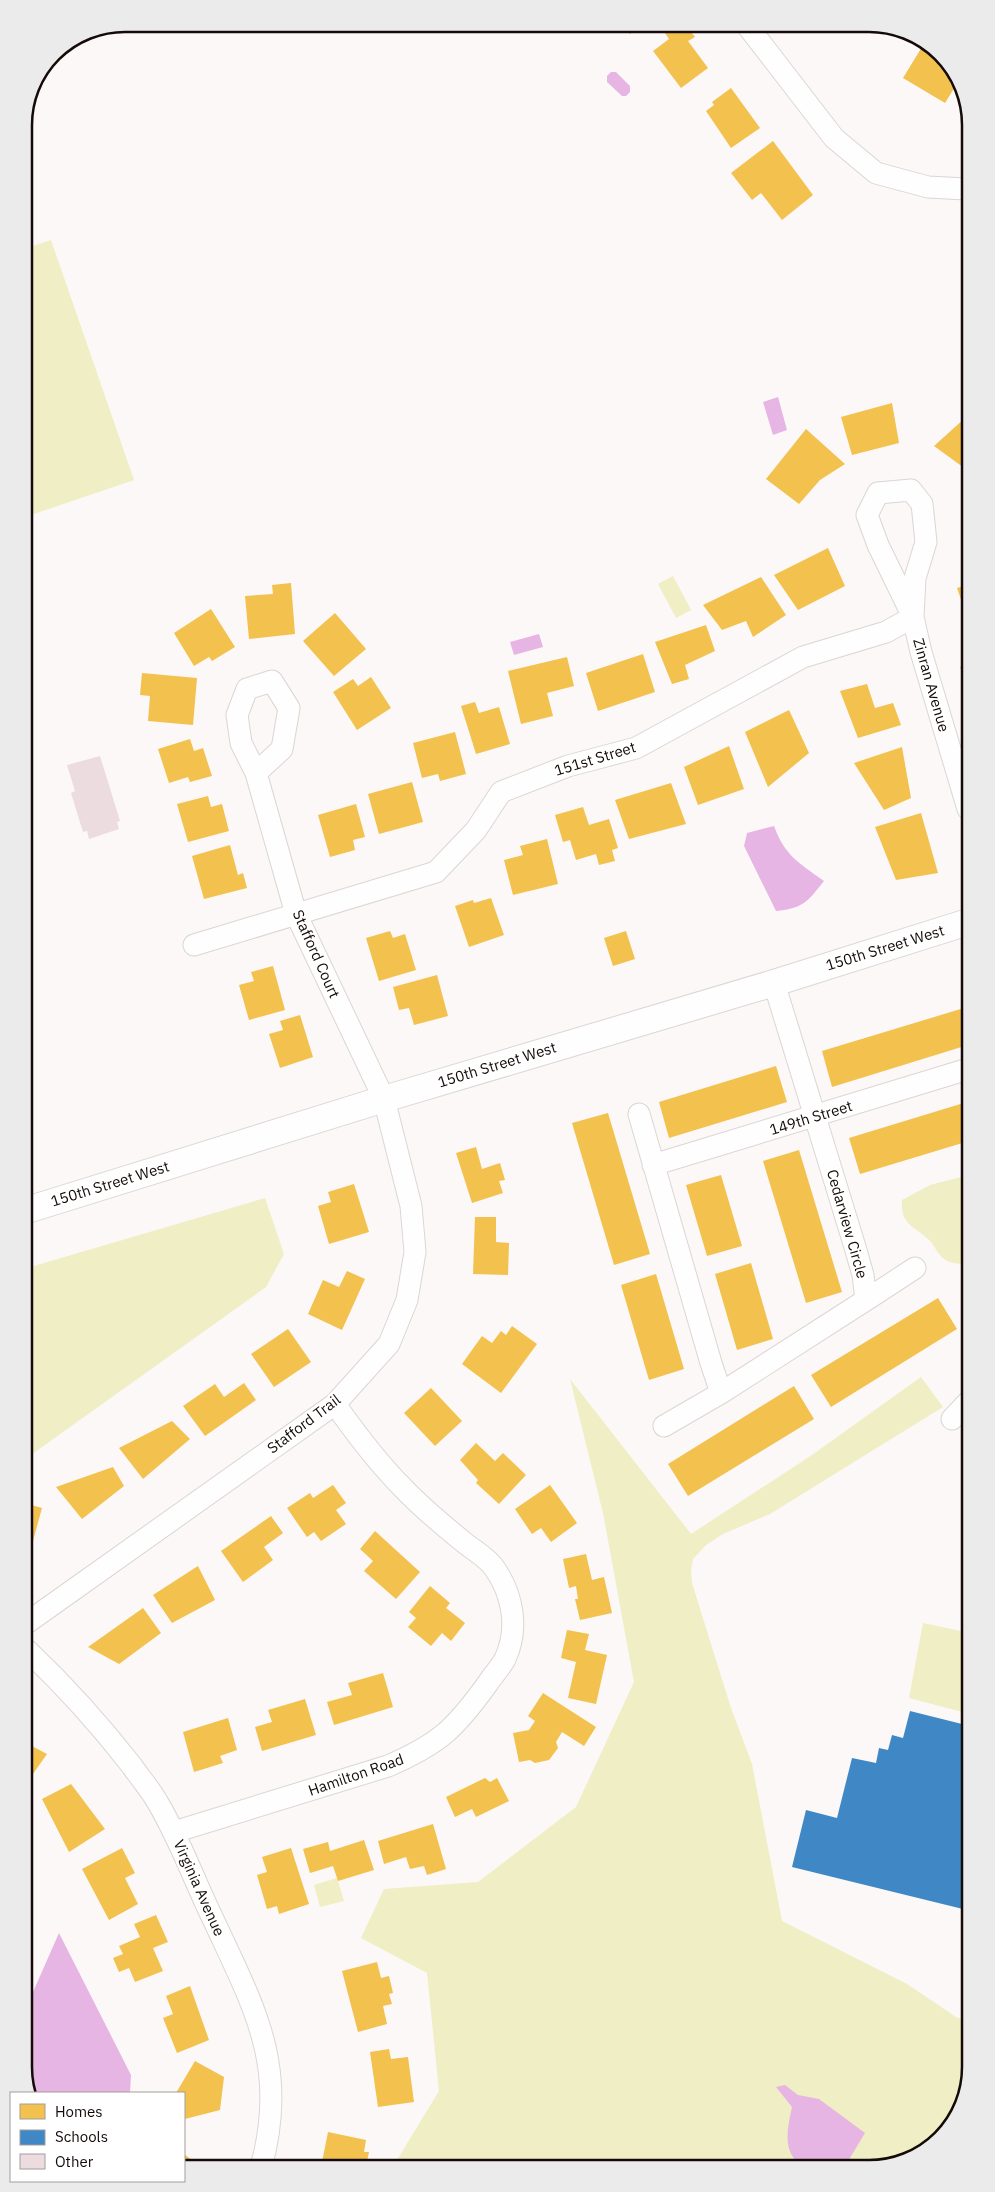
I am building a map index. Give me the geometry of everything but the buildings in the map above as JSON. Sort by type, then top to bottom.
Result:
[{"type":"street","points":[[753,33],[834,138],[876,173],[928,187],[962,190]]},
{"type":"street","name":"Zinran Avenue","points":[[913,617],[915,578],[926,542],[922,504],[911,490],[878,493],[867,516],[878,546],[913,617],[921,652],[962,789]]},
{"type":"street","name":"151st Street","points":[[194,945],[436,872],[476,830],[501,792],[568,766],[636,748],[804,657],[886,632],[913,617]]},
{"type":"street","name":"Stafford Court","points":[[256,773],[296,914],[384,1099]]},
{"type":"street","name":"150th Street West","points":[[32,1208],[384,1099],[774,983],[962,924]]},
{"type":"street","name":"Cedarview Circle","points":[[664,1426],[722,1393],[866,1300],[863,1275],[774,983]]},
{"type":"street","name":"149th Street","points":[[653,1165],[962,1071]]},
{"type":"street","name":"Stafford Trail","points":[[32,1619],[334,1404],[390,1344],[407,1300],[415,1252],[411,1206],[384,1099]]},
{"type":"street","points":[[639,1114],[711,1363],[722,1393]]},
{"type":"street","points":[[866,1300],[915,1268]]},
{"type":"street","name":"Hamilton Road","points":[[174,1832],[388,1766],[420,1752],[446,1735],[468,1712],[505,1659],[512,1634],[512,1608],[504,1585],[494,1567],[438,1521],[403,1489],[362,1443],[334,1404]]},
{"type":"street","points":[[952,1419],[962,1408]]},
{"type":"street","name":"Virginia Avenue","points":[[32,1656],[82,1705],[116,1745],[157,1801],[174,1832],[253,2008],[264,2038],[270,2072],[272,2105],[269,2138],[263,2159]]},
{"type":"green space","points":[[51,240],[134,480],[33,514],[33,246]]},
{"type":"green space","points":[[673,576],[691,610],[676,618],[658,584]]},
{"type":"green space","points":[[962,1177],[962,1264],[943,1258],[931,1242],[911,1225],[904,1216],[902,1200],[930,1185]]},
{"type":"green space","points":[[265,1198],[284,1254],[266,1287],[32,1454],[32,1266]]},
{"type":"green space","points":[[921,1377],[943,1407],[770,1514],[723,1534],[706,1545],[693,1559],[692,1583],[730,1705],[752,1764],[782,1921],[907,1984],[962,2019],[962,2079],[958,2096],[950,2113],[935,2132],[911,2150],[888,2158],[870,2160],[397,2159],[439,2091],[427,1973],[361,1938],[384,1889],[478,1882],[576,1807],[634,1682],[603,1513],[570,1379],[691,1534],[812,1455]]},
{"type":"green space","points":[[923,1623],[962,1631],[962,1712],[909,1698]]},
{"type":"green space","points":[[337,1878],[344,1901],[320,1907],[314,1885]]},
{"type":"shaded area","points":[[611,72],[616,72],[630,86],[630,92],[626,96],[622,96],[607,82],[607,76]]},
{"type":"shaded area","points":[[778,397],[787,430],[773,435],[763,402]]},
{"type":"shaded area","points":[[539,634],[543,647],[514,655],[510,642]]},
{"type":"shaded area","points":[[774,826],[788,852],[800,864],[824,881],[804,903],[793,908],[776,911],[744,846],[747,833]]},
{"type":"shaded area","points":[[59,1933],[131,2075],[130,2092],[36,2092],[32,2066],[32,1994]]},
{"type":"shaded area","points":[[785,2085],[798,2095],[819,2099],[865,2133],[849,2160],[795,2160],[788,2144],[792,2107],[776,2087]]}]
